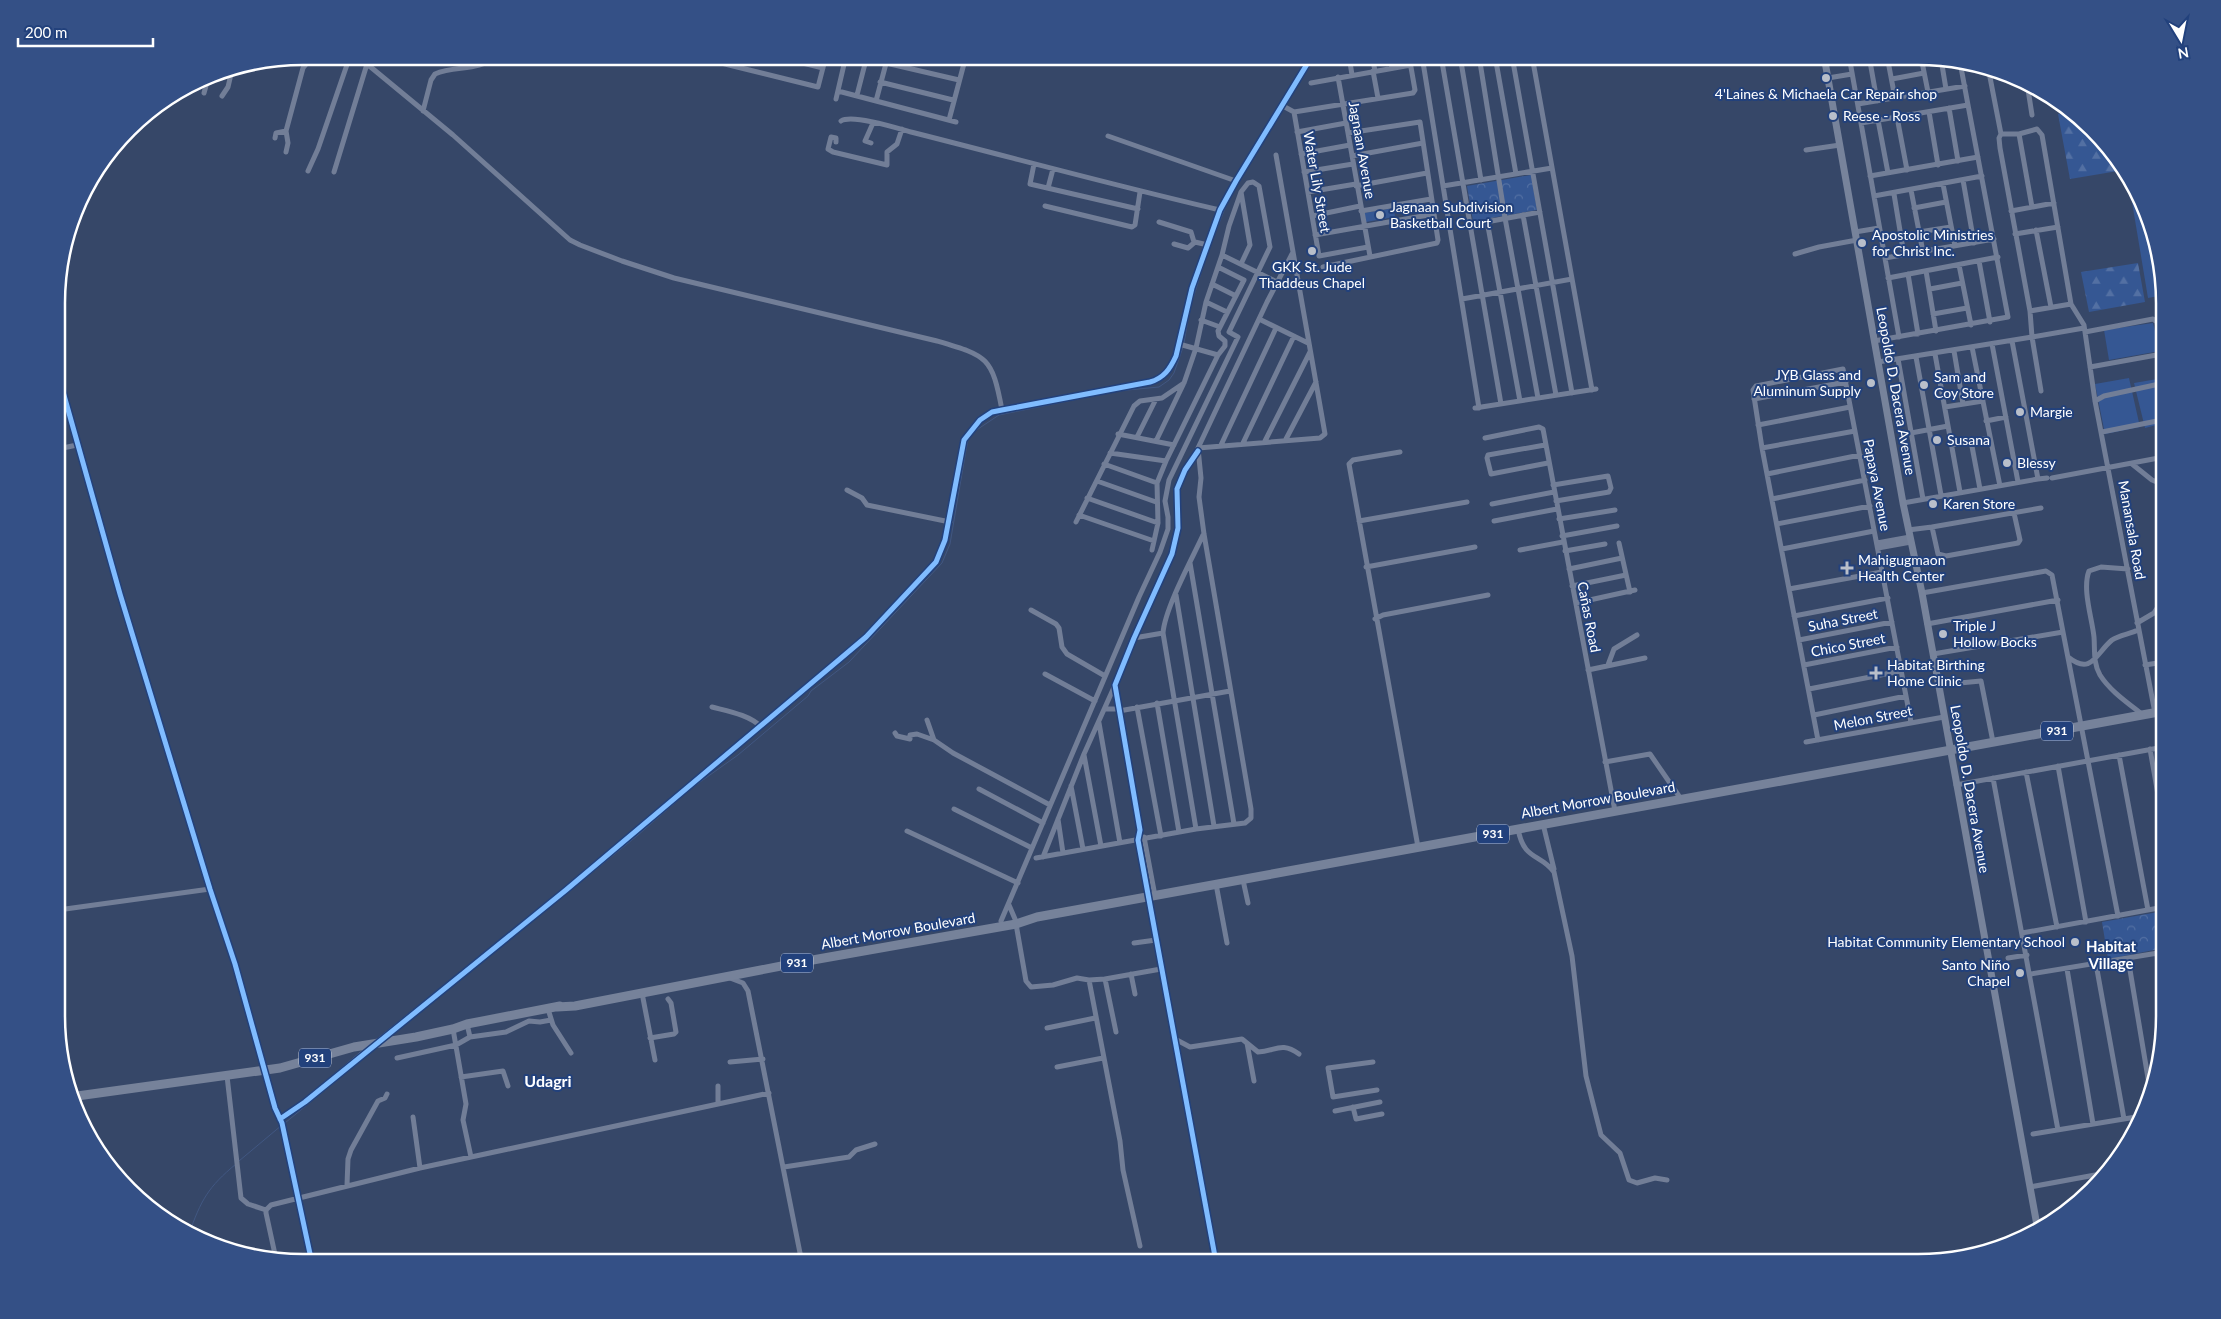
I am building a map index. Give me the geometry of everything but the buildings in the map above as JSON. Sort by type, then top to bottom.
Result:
[{"type":"highway","name":"Albert Morrow Boulevard","points":[[79,1096],[265,1071],[294,1065],[341,1050],[452,1029],[467,1024],[552,1008],[575,1006],[1216,884],[2155,713]]},
{"type":"highway","name":"Albert Morrow Boulevard","points":[[552,1008],[574,1001],[767,964],[1000,921],[1016,921]]},
{"type":"main road","name":"Leopoldo D. Dacera Avenue","points":[[1826,65],[1903,503],[1922,593],[1949,750],[2036,1222]]},
{"type":"street","points":[[286,152],[288,143],[286,131],[305,65]]},
{"type":"street","points":[[308,171],[318,149],[347,65]]},
{"type":"street","points":[[334,172],[367,65]]},
{"type":"street","points":[[368,65],[423,110],[570,240],[622,261],[674,278],[937,341],[973,352],[987,363],[993,371],[1002,410]]},
{"type":"street","points":[[423,110],[431,80],[435,74],[484,65]]},
{"type":"street","points":[[733,65],[818,88]]},
{"type":"street","points":[[810,65],[822,68]]},
{"type":"street","points":[[818,95],[823,65]]},
{"type":"street","points":[[836,100],[844,65]]},
{"type":"street","points":[[857,96],[865,65]]},
{"type":"street","points":[[876,101],[885,65]]},
{"type":"street","points":[[895,65],[959,80]]},
{"type":"street","points":[[948,120],[963,65]]},
{"type":"street","points":[[282,1123],[376,1043],[566,890],[866,637],[936,562],[950,522],[964,440],[980,420],[992,412],[1158,380],[1171,367],[1180,344],[1192,288],[1220,210],[1307,65]]},
{"type":"street","points":[[1350,65],[1352,75]]},
{"type":"street","points":[[1373,65],[1378,98]]},
{"type":"street","points":[[1283,106],[1294,112],[1415,92],[1410,65],[1311,82]]},
{"type":"street","points":[[1423,65],[1462,299],[1477,408],[1594,389],[1534,65]]},
{"type":"street","points":[[1443,65],[1501,404]]},
{"type":"street","points":[[1462,65],[1481,180]]},
{"type":"street","points":[[1480,65],[1505,218],[1538,398]]},
{"type":"street","points":[[1497,65],[1516,174]]},
{"type":"street","points":[[1514,65],[1572,393]]},
{"type":"street","points":[[1850,65],[1899,337]]},
{"type":"street","points":[[1871,65],[1877,101]]},
{"type":"street","points":[[1889,65],[1895,98]]},
{"type":"street","points":[[1923,65],[1928,92]]},
{"type":"street","points":[[1942,67],[1946,89]]},
{"type":"street","points":[[1874,341],[1990,322],[2006,319],[2008,316],[1962,69]]},
{"type":"street","points":[[1828,78],[1852,74]]},
{"type":"street","points":[[1892,79],[1924,74]]},
{"type":"street","points":[[1990,76],[2001,134],[1999,140],[2015,234],[2030,311],[2032,337],[2041,391]]},
{"type":"street","points":[[222,96],[228,87],[230,77]]},
{"type":"street","name":"Jagnaan Avenue","points":[[1338,77],[1360,209],[1370,256]]},
{"type":"street","points":[[880,82],[953,100]]},
{"type":"street","points":[[204,92],[206,86]]},
{"type":"street","points":[[1858,104],[1965,86]]},
{"type":"street","points":[[838,91],[956,122]]},
{"type":"street","points":[[2028,92],[2032,115]]},
{"type":"street","points":[[1861,123],[1968,105]]},
{"type":"street","points":[[1949,108],[1958,161]]},
{"type":"street","name":"Water Lily Street","points":[[1294,112],[1319,256],[1368,247]]},
{"type":"street","points":[[1929,112],[1938,165]]},
{"type":"street","points":[[1898,117],[1907,170]]},
{"type":"street","points":[[1878,120],[1888,173]]},
{"type":"street","points":[[844,121],[873,123],[902,129],[1140,192],[1220,210]]},
{"type":"street","points":[[1323,267],[1437,244],[1438,238],[1419,121],[1348,133]]},
{"type":"street","points":[[870,143],[865,141],[873,123]]},
{"type":"street","points":[[1297,132],[1346,123]]},
{"type":"street","points":[[836,142],[836,138],[831,137],[828,149],[833,152],[887,165],[887,152],[897,144],[902,129]]},
{"type":"street","points":[[2001,134],[2018,134],[2038,129],[2041,132],[2071,304],[2030,311]]},
{"type":"street","points":[[275,138],[276,133],[286,131]]},
{"type":"street","points":[[2018,134],[2032,207]]},
{"type":"street","points":[[1108,136],[1236,181]]},
{"type":"street","points":[[1352,156],[1423,143]]},
{"type":"street","points":[[1301,154],[1350,145]]},
{"type":"street","points":[[1806,150],[1840,145]]},
{"type":"street","points":[[1198,450],[1222,445],[1320,438],[1324,435],[1276,155]]},
{"type":"street","points":[[1870,176],[1978,157]]},
{"type":"street","points":[[1034,164],[1030,184],[1138,209]]},
{"type":"street","points":[[1304,172],[1353,164]]},
{"type":"street","points":[[1443,186],[1552,168]]},
{"type":"street","points":[[1048,188],[1053,169]]},
{"type":"street","points":[[1308,192],[1427,173]]},
{"type":"street","points":[[1874,196],[1894,194],[1982,176]]},
{"type":"street","points":[[1962,180],[1974,243]]},
{"type":"street","points":[[1000,921],[1009,905],[1042,823],[1166,536],[1168,516],[1165,501],[1169,480],[1238,338],[1229,332],[1270,247],[1260,186],[1256,183],[1250,182],[1241,192],[1206,302],[1196,348],[1184,383],[1156,440]]},
{"type":"street","points":[[1943,184],[1955,246]]},
{"type":"street","points":[[1911,190],[1923,252]]},
{"type":"street","points":[[1045,206],[1132,227],[1136,225],[1140,192]]},
{"type":"street","points":[[1241,192],[1250,245],[1241,264]]},
{"type":"street","points":[[1894,194],[1904,255]]},
{"type":"street","points":[[1312,216],[1431,199]]},
{"type":"street","points":[[1914,208],[1946,202]]},
{"type":"street","points":[[2011,210],[2054,203]]},
{"type":"street","points":[[1470,224],[1540,212]]},
{"type":"street","points":[[1315,235],[1434,214]]},
{"type":"street","points":[[1523,215],[1556,395]]},
{"type":"street","points":[[1487,221],[1520,401]]},
{"type":"street","points":[[1159,222],[1191,232],[1194,242]]},
{"type":"street","points":[[1919,232],[1951,227]]},
{"type":"street","points":[[2015,234],[2058,227]]},
{"type":"street","points":[[1855,232],[1879,228]]},
{"type":"street","points":[[2036,230],[2051,307]]},
{"type":"street","points":[[1885,258],[1994,239]]},
{"type":"street","points":[[1795,254],[1856,240]]},
{"type":"street","points":[[1194,242],[1208,245]]},
{"type":"street","points":[[1174,244],[1188,248],[1194,242]]},
{"type":"street","points":[[1043,856],[1084,754],[1172,554],[1178,528],[1177,489],[1185,470],[1198,450],[1259,319],[1292,254]]},
{"type":"street","points":[[1222,255],[1277,282]]},
{"type":"street","points":[[1888,278],[1998,257]]},
{"type":"street","points":[[1979,261],[1990,322]]},
{"type":"street","points":[[1959,265],[1971,325]]},
{"type":"street","points":[[1152,550],[1158,523],[1157,483],[1218,355],[1226,344],[1218,335],[1245,277],[1218,267]]},
{"type":"street","points":[[1926,270],[1936,331]]},
{"type":"street","points":[[1908,274],[1918,334]]},
{"type":"street","points":[[1462,299],[1572,279]]},
{"type":"street","points":[[1930,289],[1962,283]]},
{"type":"street","points":[[1212,284],[1236,296]]},
{"type":"street","points":[[1206,302],[1228,312]]},
{"type":"street","name":"Manansala Road","points":[[2071,304],[2083,322],[2085,330],[2096,401],[2155,713]]},
{"type":"street","points":[[1933,314],[1968,308]]},
{"type":"street","points":[[1259,319],[1308,343]]},
{"type":"street","points":[[1878,362],[2153,319],[2156,321]]},
{"type":"street","points":[[1201,320],[1220,328]]},
{"type":"street","points":[[1222,445],[1276,328]]},
{"type":"street","points":[[1243,443],[1294,336]]},
{"type":"street","points":[[2012,341],[2038,479]]},
{"type":"street","points":[[1180,344],[1218,355]]},
{"type":"street","points":[[1992,344],[2018,482]]},
{"type":"street","points":[[1972,347],[2000,486]]},
{"type":"street","points":[[1954,351],[1963,404]]},
{"type":"street","points":[[1265,441],[1310,352]]},
{"type":"street","points":[[1935,354],[1960,492]]},
{"type":"street","points":[[2090,367],[2156,355]]},
{"type":"street","points":[[1916,357],[1941,495]]},
{"type":"street","points":[[1898,359],[1923,499]]},
{"type":"street","name":"Papaya Avenue","points":[[1754,399],[1753,389],[1756,386],[1843,369],[1911,722]]},
{"type":"street","points":[[1286,439],[1316,382]]},
{"type":"street","points":[[1818,740],[1754,399],[1846,382]]},
{"type":"street","points":[[1076,522],[1118,434],[1138,402],[1156,399],[1170,393],[1184,383]]},
{"type":"street","points":[[2096,401],[2104,396],[2156,385]]},
{"type":"street","points":[[1170,393],[1177,398]]},
{"type":"street","points":[[1137,437],[1156,399]]},
{"type":"street","points":[[65,400],[210,889],[235,964],[275,1108],[282,1123],[310,1254]]},
{"type":"street","points":[[1945,408],[1982,401]]},
{"type":"street","points":[[1758,425],[1850,407]]},
{"type":"street","points":[[1986,421],[2006,417]]},
{"type":"street","points":[[2102,432],[2156,422]]},
{"type":"street","points":[[1911,433],[1948,426]]},
{"type":"street","name":"Cañas Road","points":[[1485,438],[1541,427],[1546,445],[1552,485],[1615,811]]},
{"type":"street","points":[[1762,448],[1856,431]]},
{"type":"street","points":[[1118,434],[1174,445]]},
{"type":"street","points":[[1952,445],[1990,438]]},
{"type":"street","points":[[1971,441],[1980,489]]},
{"type":"street","points":[[65,448],[77,445]]},
{"type":"street","points":[[1546,445],[1488,456],[1487,458],[1491,474],[1548,463]]},
{"type":"street","points":[[1036,858],[1196,829],[1248,822],[1251,813],[1199,497],[1201,478],[1198,450]]},
{"type":"street","points":[[1400,452],[1348,464],[1418,847]]},
{"type":"street","points":[[1110,453],[1166,461]]},
{"type":"street","points":[[1767,474],[1860,456]]},
{"type":"street","points":[[1903,503],[2156,459]]},
{"type":"street","points":[[1104,464],[1157,483]]},
{"type":"street","points":[[2132,464],[2156,482]]},
{"type":"street","points":[[1552,485],[1610,477],[1611,488],[1609,492],[1556,501]]},
{"type":"street","points":[[1772,499],[1865,480]]},
{"type":"street","points":[[1097,481],[1156,502]]},
{"type":"street","points":[[847,490],[862,498],[867,505],[950,522]]},
{"type":"street","points":[[1492,504],[1554,492]]},
{"type":"street","points":[[1087,498],[1158,523]]},
{"type":"street","points":[[1359,522],[1467,502]]},
{"type":"street","points":[[1777,524],[1870,506]]},
{"type":"street","points":[[1877,545],[1910,536],[1932,527],[2041,508]]},
{"type":"street","points":[[1494,521],[1558,510]]},
{"type":"street","points":[[1559,519],[1614,510]]},
{"type":"street","points":[[1932,527],[1940,556],[2016,544],[2020,540],[2014,513]]},
{"type":"street","points":[[1079,515],[1154,541]]},
{"type":"street","points":[[1520,550],[1618,526]]},
{"type":"street","points":[[1782,549],[1874,531]]},
{"type":"street","points":[[1196,829],[1163,633],[1176,595],[1204,534]]},
{"type":"street","points":[[1576,603],[1633,591],[1626,575],[1619,543]]},
{"type":"street","points":[[1565,551],[1605,544]]},
{"type":"street","points":[[1366,567],[1475,548]]},
{"type":"street","points":[[1569,569],[1622,558]]},
{"type":"street","points":[[1190,564],[1234,824]]},
{"type":"street","points":[[2128,569],[2101,567],[2092,569],[2088,574],[2089,607],[2094,636],[2095,660],[2104,680],[2143,715]]},
{"type":"street","points":[[1922,593],[2046,571],[2052,575],[2118,916]]},
{"type":"street","points":[[1790,589],[1882,572]]},
{"type":"street","points":[[1572,586],[1626,575]]},
{"type":"street","points":[[1176,595],[1214,826]]},
{"type":"street","points":[[1375,618],[1488,596]]},
{"type":"street","points":[[1794,616],[1888,598]]},
{"type":"street","points":[[1927,624],[2058,600]]},
{"type":"street","points":[[1031,610],[1056,624],[1059,628],[1062,647],[1067,654],[1105,676]]},
{"type":"street","points":[[2137,623],[2156,610]]},
{"type":"street","name":"Suha Street","points":[[1799,640],[1892,622]]},
{"type":"street","points":[[2068,657],[2081,665],[2095,660],[2111,641],[2138,630]]},
{"type":"street","points":[[1933,654],[2063,632]]},
{"type":"street","points":[[1134,638],[1163,633]]},
{"type":"street","points":[[1608,665],[1614,649],[1637,635]]},
{"type":"street","name":"Chico Street","points":[[1804,665],[1897,647]]},
{"type":"street","points":[[1588,670],[1645,658]]},
{"type":"street","points":[[2145,665],[2156,663]]},
{"type":"street","points":[[1809,690],[1901,671]]},
{"type":"street","points":[[1045,674],[1095,701]]},
{"type":"street","points":[[1938,685],[1981,681],[1993,742]]},
{"type":"street","points":[[1115,685],[1140,830],[1145,839],[1161,969],[1215,1254]]},
{"type":"street","points":[[1105,708],[1119,710],[1230,691]]},
{"type":"street","points":[[1814,715],[1906,696]]},
{"type":"street","points":[[1157,704],[1179,832]]},
{"type":"street","points":[[712,707],[757,722],[761,727]]},
{"type":"street","points":[[1137,707],[1161,836]]},
{"type":"street","name":"Melon Street","points":[[1806,742],[1944,717]]},
{"type":"street","points":[[927,720],[934,740]]},
{"type":"street","points":[[1099,723],[1120,843]]},
{"type":"street","points":[[895,733],[897,736],[904,738],[910,739],[910,735],[917,734],[934,740],[953,753],[1050,805]]},
{"type":"street","points":[[1091,741],[1102,740]]},
{"type":"street","points":[[1956,785],[2156,748]]},
{"type":"street","points":[[2150,749],[2156,783]]},
{"type":"street","points":[[1084,754],[1101,846]]},
{"type":"street","points":[[1606,762],[1650,754],[1681,799]]},
{"type":"street","points":[[2119,755],[2148,910]]},
{"type":"street","points":[[2058,766],[2086,922]]},
{"type":"street","points":[[2026,772],[2057,927]]},
{"type":"street","points":[[1994,778],[2058,1130]]},
{"type":"street","points":[[1071,786],[1083,849]]},
{"type":"street","points":[[979,789],[1042,823]]},
{"type":"street","points":[[1064,804],[1075,805]]},
{"type":"street","points":[[954,809],[1032,848]]},
{"type":"street","points":[[1058,818],[1064,853]]},
{"type":"street","points":[[1543,824],[1572,956],[1586,1076],[1600,1130],[1604,1139],[1620,1153],[1628,1180],[1637,1183],[1655,1178],[1667,1180]]},
{"type":"street","points":[[1518,829],[1520,839],[1530,854],[1554,872]]},
{"type":"street","points":[[1140,830],[1138,840],[1152,896]]},
{"type":"street","points":[[907,831],[1018,883]]},
{"type":"street","points":[[1243,880],[1248,903]]},
{"type":"street","points":[[1216,884],[1227,943]]},
{"type":"street","points":[[65,909],[210,889]]},
{"type":"street","points":[[1009,905],[1016,921],[1028,985],[1037,987],[1074,979],[1105,979],[1161,969]]},
{"type":"street","points":[[2022,933],[2156,908]]},
{"type":"street","points":[[1134,944],[1156,940]]},
{"type":"street","points":[[2031,974],[2156,953]]},
{"type":"street","points":[[2008,958],[2027,955]]},
{"type":"street","points":[[2128,958],[2148,1078]]},
{"type":"street","points":[[2096,964],[2124,1119]]},
{"type":"street","points":[[2067,969],[2093,1124]]},
{"type":"street","points":[[743,983],[748,973]]},
{"type":"street","points":[[1131,974],[1135,994]]},
{"type":"street","points":[[724,977],[743,983],[748,991],[800,1254]]},
{"type":"street","points":[[1105,979],[1116,1032]]},
{"type":"street","points":[[1089,980],[1120,1140],[1123,1170],[1140,1246]]},
{"type":"street","points":[[642,993],[655,1060]]},
{"type":"street","points":[[650,1038],[676,1032],[671,1003],[668,999]]},
{"type":"street","points":[[552,1008],[550,1020],[571,1053]]},
{"type":"street","points":[[1047,1028],[1095,1018]]},
{"type":"street","points":[[397,1058],[456,1045],[470,1038],[506,1032],[529,1020],[540,1022],[550,1020]]},
{"type":"street","points":[[467,1024],[470,1038]]},
{"type":"street","points":[[452,1029],[466,1104],[463,1115],[463,1127],[470,1158]]},
{"type":"street","points":[[1175,1039],[1190,1048],[1239,1039],[1258,1052],[1282,1046],[1300,1054]]},
{"type":"street","points":[[1247,1043],[1254,1081]]},
{"type":"street","points":[[1057,1067],[1103,1058]]},
{"type":"street","points":[[730,1062],[763,1059]]},
{"type":"street","points":[[1373,1062],[1328,1068],[1333,1097],[1378,1090]]},
{"type":"street","points":[[461,1077],[503,1071],[508,1086]]},
{"type":"street","points":[[227,1076],[241,1198],[248,1204],[266,1210]]},
{"type":"street","points":[[718,1086],[718,1104]]},
{"type":"street","points":[[266,1210],[271,1205],[299,1196],[769,1093]]},
{"type":"street","points":[[347,1185],[348,1159],[351,1150],[378,1101],[385,1098],[388,1094]]},
{"type":"street","points":[[1335,1111],[1380,1102]]},
{"type":"street","points":[[1353,1107],[1356,1119],[1382,1114]]},
{"type":"street","points":[[413,1117],[420,1168]]},
{"type":"street","points":[[2033,1134],[2133,1118]]},
{"type":"street","points":[[784,1167],[849,1157],[856,1150],[875,1144]]},
{"type":"street","points":[[2030,1187],[2095,1175]]},
{"type":"street","points":[[266,1210],[275,1252]]},
{"type":"green space","points":[[2062,113],[2075,124],[2097,146],[2116,171],[2070,179],[2058,114]]},
{"type":"green space","points":[[1531,175],[1537,210],[1473,221],[1467,186]]},
{"type":"green space","points":[[2132,199],[2148,241],[2154,272],[2156,297],[2148,298]]},
{"type":"green space","name":"Jagnaan Subdivision Basketball Court","points":[[1394,208],[1395,217],[1366,222],[1364,213]]},
{"type":"green space","points":[[2138,263],[2145,302],[2089,312],[2081,272]]},
{"type":"green space","points":[[2153,323],[2156,335],[2156,352],[2109,360],[2104,330]]},
{"type":"green space","points":[[2129,378],[2140,427],[2105,434],[2095,384]]},
{"type":"green space","points":[[2156,379],[2156,425],[2145,428],[2134,383]]},
{"type":"green space","points":[[2156,912],[2156,950],[2108,959],[2102,922]]},
{"type":"waterway","points":[[1285,106],[1310,65]]},
{"type":"waterway","points":[[1276,121],[1283,109]]},
{"type":"waterway","points":[[1234,189],[1242,175]]},
{"type":"waterway","points":[[1207,253],[1228,201]]},
{"type":"waterway","points":[[1184,343],[1190,308],[1206,257]]},
{"type":"waterway","points":[[975,431],[999,415],[1117,391],[1159,387],[1169,380],[1174,373],[1183,347]]},
{"type":"waterway","points":[[395,1033],[638,835],[693,787],[738,755],[808,696],[811,691],[849,662],[942,563],[950,544],[966,450],[968,440],[972,434]]},
{"type":"waterway","points":[[285,1123],[375,1049]]},
{"type":"waterway","points":[[239,1161],[282,1125]]},
{"type":"waterway","points":[[192,1226],[197,1212],[212,1187],[236,1164]]},
{"type":"cycle path","points":[[280,1119],[305,1102],[566,890],[866,637],[936,562],[945,540],[964,440],[980,420],[992,412],[1150,382],[1166,372],[1176,356],[1192,288],[1220,210],[1307,65]]},
{"type":"cycle path","points":[[65,399],[120,594],[210,889],[235,964],[275,1108],[282,1123],[310,1254]]},
{"type":"cycle path","points":[[1198,451],[1185,470],[1177,489],[1178,528],[1172,554],[1115,685],[1140,830],[1138,840],[1215,1254]]},
{"type":"place","name":"4'Laines & Michaela Car Repair shop","points":[[1826,78]]},
{"type":"place","name":"Reese - Ross","points":[[1833,116]]},
{"type":"place","name":"Jagnaan Subdivision Basketball Court","points":[[1380,215]]},
{"type":"place","name":"Apostolic Ministries for Christ Inc.","points":[[1862,243]]},
{"type":"place","name":"GKK St. Jude Thaddeus Chapel","points":[[1312,251]]},
{"type":"place","name":"JYB Glass and Aluminum Supply","points":[[1871,383]]},
{"type":"place","name":"Sam and Coy Store","points":[[1924,385]]},
{"type":"place","name":"Margie","points":[[2020,412]]},
{"type":"place","name":"Susana","points":[[1937,440]]},
{"type":"place","name":"Blessy","points":[[2007,463]]},
{"type":"place","name":"Karen Store","points":[[1933,504]]},
{"type":"place","name":"Mahigugmaon Health Center","points":[[1847,568]]},
{"type":"place","name":"Triple J Hollow Bocks","points":[[1943,634]]},
{"type":"place","name":"Habitat Birthing Home Clinic","points":[[1876,673]]},
{"type":"place","name":"Habitat Community Elementary School","points":[[2075,942]]},
{"type":"place","name":"Santo Niño Chapel","points":[[2020,973]]},
{"type":"district","name":"Habitat Village","points":[[2111,956]]},
{"type":"district","name":"Udagri","points":[[548,1081]]}]
